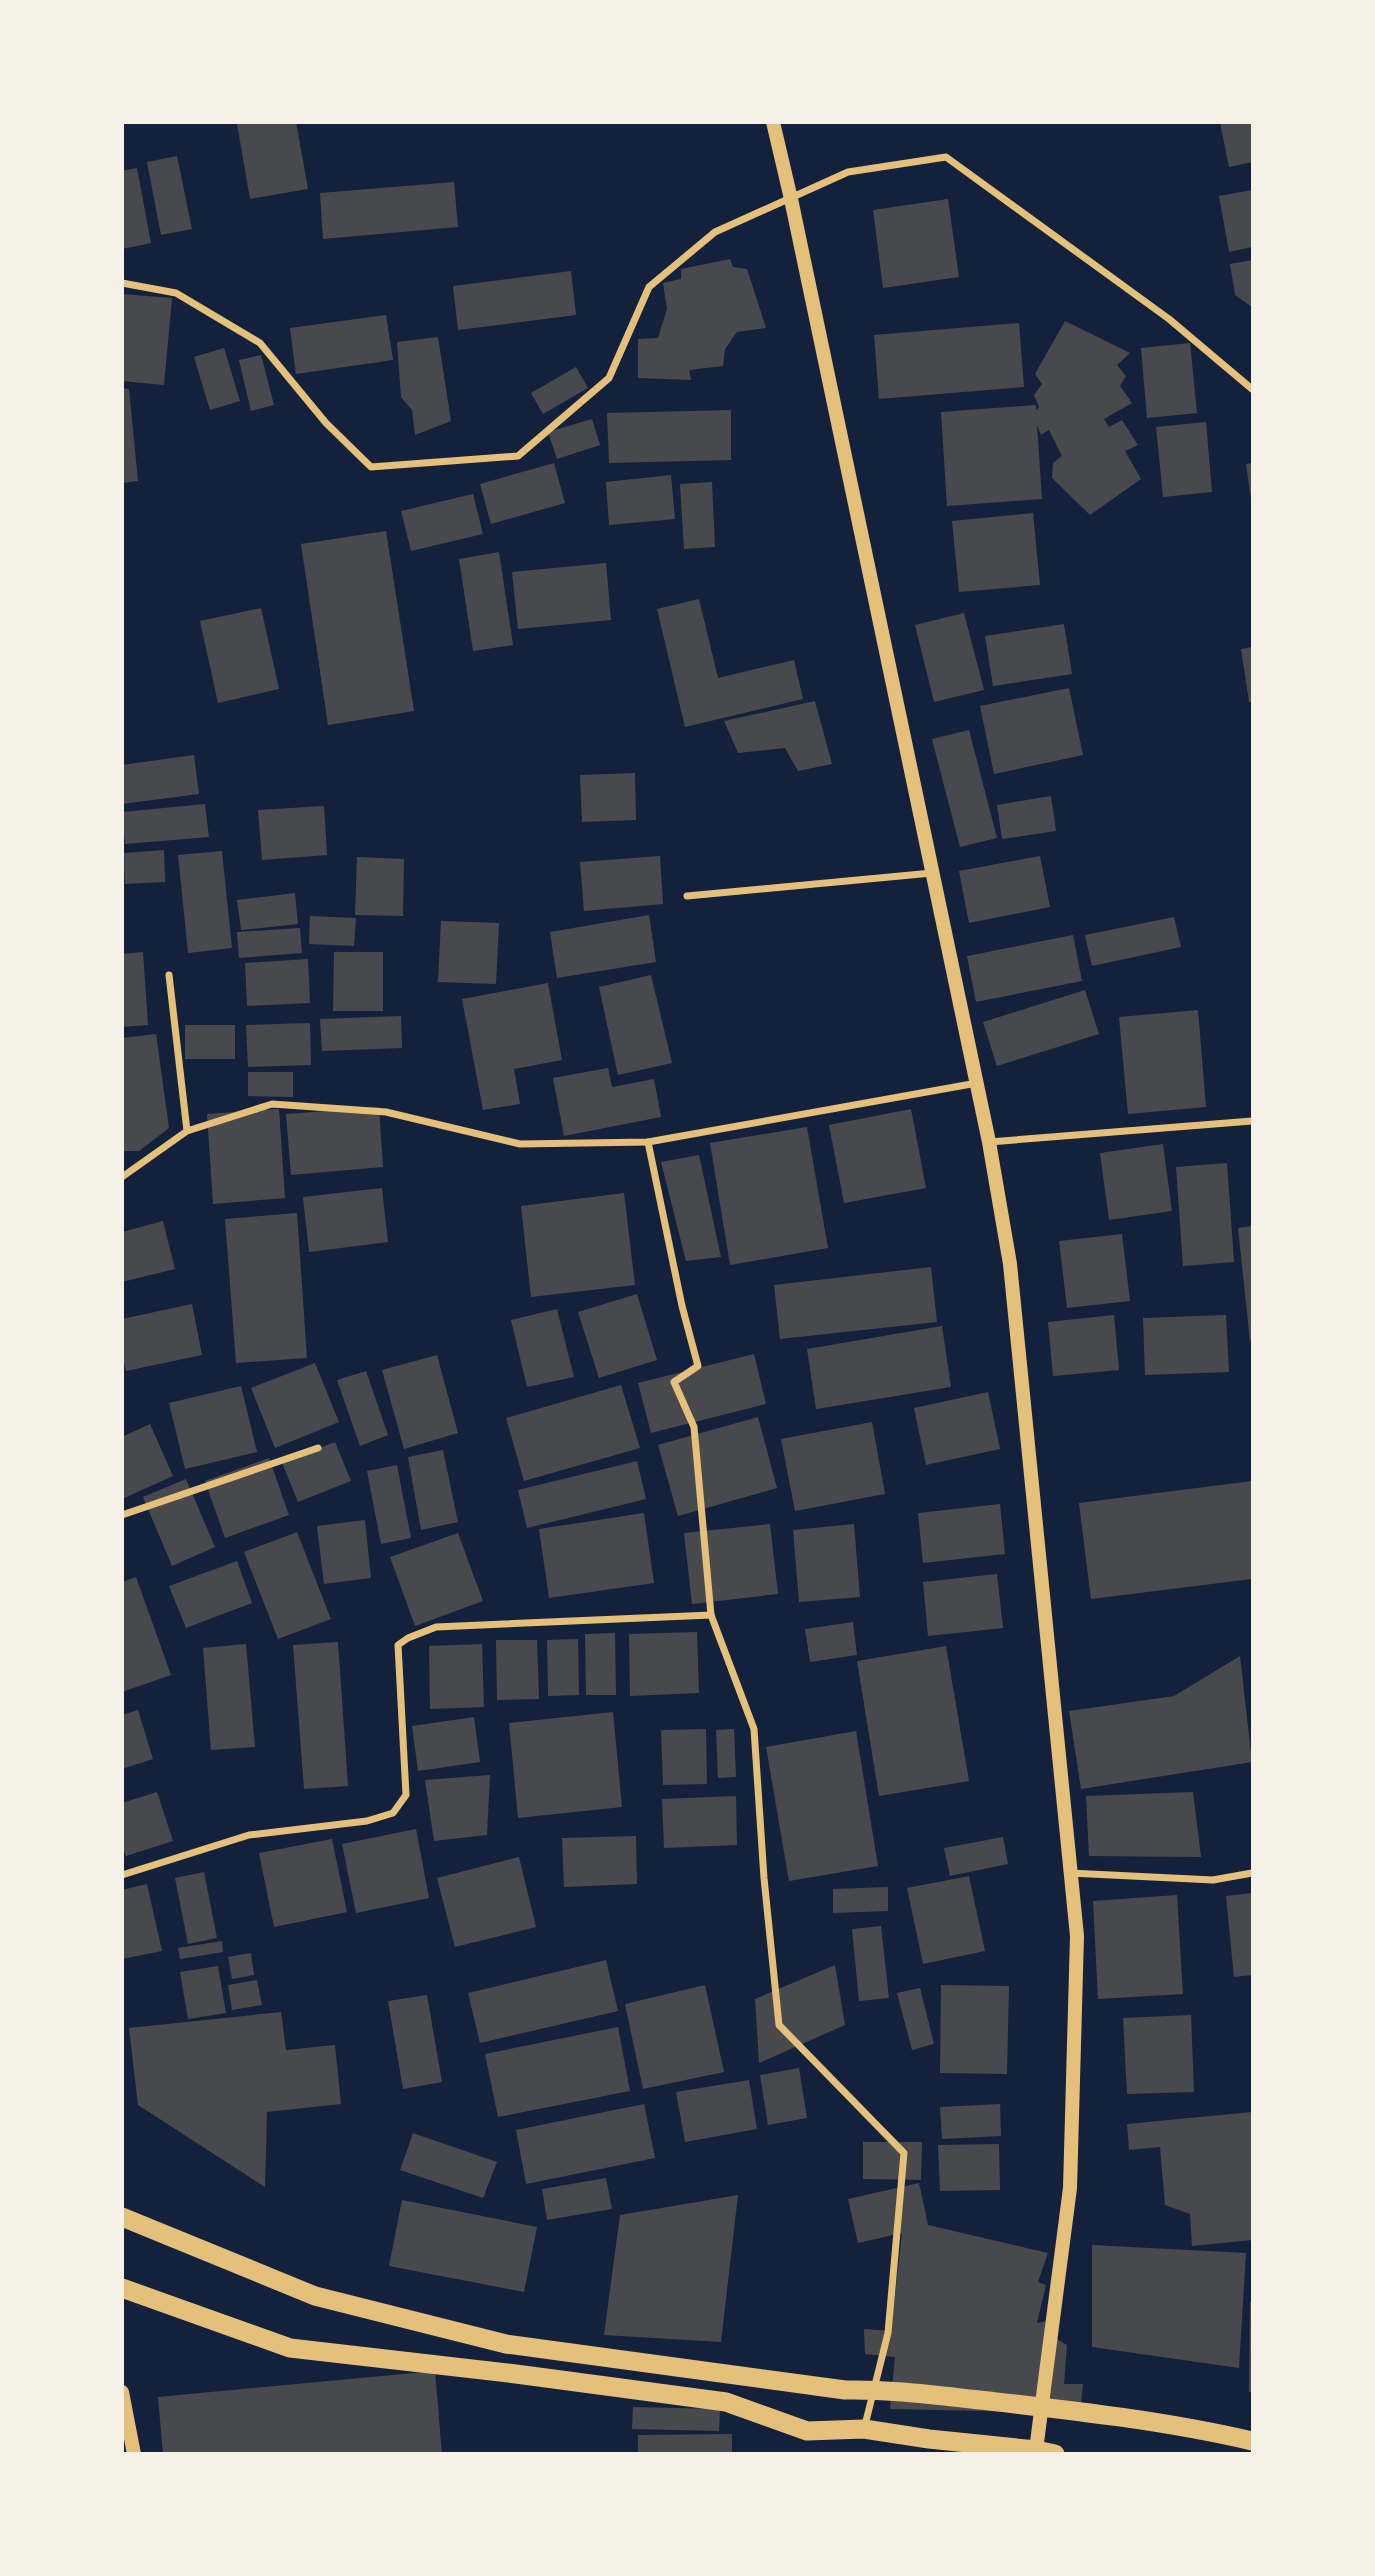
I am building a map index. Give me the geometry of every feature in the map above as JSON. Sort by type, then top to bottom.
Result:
[{"type":"highway","points":[[122,2217],[314,2295],[506,2344],[845,2390],[874,2389],[1042,2407],[1208,2431],[1252,2441]]},
{"type":"highway","points":[[122,2288],[290,2348],[726,2402],[807,2431],[864,2429],[1046,2452]]},
{"type":"main road","points":[[773,122],[977,1083],[1010,1264],[1077,1936],[1070,2188],[1042,2407],[1046,2452]]},
{"type":"main road","points":[[122,2392],[134,2454]]},
{"type":"street","points":[[122,283],[176,293],[260,343],[327,423],[371,467],[519,456],[609,378],[649,287],[715,232],[848,172],[946,157],[1169,319],[1252,388]]},
{"type":"street","points":[[687,896],[932,873]]},
{"type":"street","points":[[169,975],[187,1131]]},
{"type":"street","points":[[122,1177],[187,1131],[272,1104],[386,1112],[520,1144],[648,1142],[977,1083]]},
{"type":"street","points":[[989,1142],[1252,1121]]},
{"type":"street","points":[[648,1142],[682,1306],[698,1366],[674,1382],[694,1427],[711,1615],[754,1729],[764,1878],[779,2025],[904,2153],[888,2333],[864,2429]]},
{"type":"street","points":[[122,1515],[318,1448]]},
{"type":"street","points":[[122,1875],[249,1835],[367,1821],[393,1812],[406,1795],[398,1645],[408,1638],[436,1627],[711,1615]]},
{"type":"street","points":[[1070,1873],[1213,1880],[1252,1873]]},
{"type":"building","points":[[296,122],[308,189],[250,199],[237,124]]},
{"type":"building","points":[[1252,122],[1252,162],[1229,167],[1220,123]]},
{"type":"building","points":[[177,156],[192,229],[161,235],[147,162]]},
{"type":"building","points":[[137,168],[151,243],[122,249],[122,171]]},
{"type":"building","points":[[454,182],[458,227],[323,239],[320,193]]},
{"type":"building","points":[[1252,190],[1252,247],[1229,252],[1219,196]]},
{"type":"building","points":[[948,199],[959,277],[883,288],[873,210]]},
{"type":"building","points":[[730,259],[733,267],[747,269],[766,328],[737,332],[725,349],[723,366],[689,370],[691,380],[638,378],[638,339],[658,338],[667,309],[663,283],[681,279],[681,269]]},
{"type":"building","points":[[1252,260],[1252,307],[1235,295],[1230,264]]},
{"type":"building","points":[[571,271],[576,315],[458,330],[453,286]]},
{"type":"building","points":[[122,294],[172,298],[164,385],[122,381]]},
{"type":"building","points":[[386,315],[393,360],[296,374],[290,328]]},
{"type":"building","points":[[1065,321],[1130,353],[1117,365],[1126,376],[1120,386],[1132,403],[1104,419],[1109,427],[1122,420],[1138,445],[1125,451],[1141,479],[1090,515],[1052,478],[1053,463],[1062,456],[1049,430],[1041,435],[1037,425],[1042,499],[947,506],[941,412],[1036,405],[1036,410],[1039,407],[1034,395],[1042,384],[1035,374]]},
{"type":"building","points":[[1019,323],[1024,387],[879,399],[874,335]]},
{"type":"building","points":[[438,337],[451,421],[415,435],[412,410],[401,397],[397,342]]},
{"type":"building","points":[[1190,343],[1197,413],[1147,418],[1141,348]]},
{"type":"building","points":[[224,348],[240,401],[210,410],[194,357]]},
{"type":"building","points":[[261,355],[274,405],[251,411],[239,360]]},
{"type":"building","points":[[576,367],[588,388],[543,414],[531,393]]},
{"type":"building","points":[[122,388],[129,389],[138,481],[122,483]]},
{"type":"building","points":[[731,410],[731,460],[609,463],[607,413]]},
{"type":"building","points":[[592,419],[600,445],[557,459],[548,432]]},
{"type":"building","points":[[1206,422],[1212,492],[1163,497],[1156,427]]},
{"type":"building","points":[[554,463],[565,503],[491,524],[480,484]]},
{"type":"building","points":[[1252,463],[1252,499],[1251,499],[1246,464]]},
{"type":"building","points":[[671,475],[675,519],[609,525],[606,482]]},
{"type":"building","points":[[712,482],[715,547],[684,549],[680,484]]},
{"type":"building","points":[[473,494],[483,534],[411,551],[401,511]]},
{"type":"building","points":[[1033,513],[1040,585],[959,592],[952,521]]},
{"type":"building","points":[[386,531],[414,711],[328,725],[301,544]]},
{"type":"building","points":[[499,552],[513,645],[473,651],[459,559]]},
{"type":"building","points":[[606,563],[611,620],[518,629],[512,572]]},
{"type":"building","points":[[699,599],[718,678],[794,660],[803,699],[685,727],[657,609]]},
{"type":"building","points":[[261,608],[279,689],[218,703],[200,621]]},
{"type":"building","points":[[964,613],[984,690],[934,702],[915,625]]},
{"type":"building","points":[[1064,624],[1072,674],[993,686],[985,636]]},
{"type":"building","points":[[1252,647],[1252,702],[1249,702],[1241,649]]},
{"type":"building","points":[[1069,688],[1083,755],[994,774],[980,706]]},
{"type":"building","points":[[815,701],[832,764],[798,771],[785,748],[738,753],[724,721]]},
{"type":"building","points":[[969,730],[997,838],[960,847],[932,739]]},
{"type":"building","points":[[194,755],[199,794],[122,804],[122,765]]},
{"type":"building","points":[[635,773],[636,820],[582,822],[580,775]]},
{"type":"building","points":[[1051,796],[1056,831],[1002,839],[997,805]]},
{"type":"building","points":[[205,804],[209,837],[125,844],[122,812]]},
{"type":"building","points":[[324,806],[327,855],[262,860],[258,810]]},
{"type":"building","points":[[164,850],[165,882],[125,884],[124,853]]},
{"type":"building","points":[[222,851],[232,948],[188,953],[178,855]]},
{"type":"building","points":[[660,856],[663,904],[584,911],[580,862]]},
{"type":"building","points":[[1040,856],[1050,907],[969,923],[959,871]]},
{"type":"building","points":[[357,857],[404,859],[403,916],[355,915]]},
{"type":"building","points":[[295,893],[298,924],[241,930],[237,900]]},
{"type":"building","points":[[649,915],[656,962],[557,978],[550,932]]},
{"type":"building","points":[[310,916],[356,918],[354,946],[309,944]]},
{"type":"building","points":[[1174,917],[1181,947],[1092,966],[1085,935]]},
{"type":"building","points":[[441,921],[499,923],[496,984],[438,982]]},
{"type":"building","points":[[300,928],[302,953],[239,958],[237,932]]},
{"type":"building","points":[[1073,935],[1082,981],[976,1002],[967,956]]},
{"type":"building","points":[[143,952],[148,1025],[122,1027],[122,954]]},
{"type":"building","points":[[334,952],[383,952],[383,1011],[333,1011]]},
{"type":"building","points":[[308,959],[310,1003],[247,1006],[245,963]]},
{"type":"building","points":[[651,975],[672,1063],[618,1075],[599,987]]},
{"type":"building","points":[[548,983],[562,1060],[514,1069],[520,1104],[483,1110],[462,999]]},
{"type":"building","points":[[1085,990],[1099,1034],[997,1066],[983,1022]]},
{"type":"building","points":[[1198,1010],[1206,1107],[1128,1114],[1119,1017]]},
{"type":"building","points":[[401,1016],[402,1048],[322,1051],[320,1019]]},
{"type":"building","points":[[310,1023],[311,1065],[248,1067],[246,1025]]},
{"type":"building","points":[[185,1025],[235,1025],[235,1059],[185,1059]]},
{"type":"building","points":[[156,1034],[169,1128],[139,1151],[122,1151],[122,1038]]},
{"type":"building","points":[[608,1068],[612,1087],[654,1079],[661,1117],[564,1136],[553,1078]]},
{"type":"building","points":[[248,1072],[293,1072],[293,1097],[248,1096]]},
{"type":"building","points":[[379,1107],[383,1167],[291,1175],[286,1114]]},
{"type":"building","points":[[279,1109],[285,1198],[213,1204],[207,1114]]},
{"type":"building","points":[[911,1109],[926,1188],[844,1203],[829,1125]]},
{"type":"building","points":[[807,1127],[828,1248],[730,1265],[710,1143]]},
{"type":"building","points":[[1163,1144],[1172,1211],[1109,1220],[1100,1153]]},
{"type":"building","points":[[699,1155],[721,1257],[686,1261],[661,1162]]},
{"type":"building","points":[[1227,1163],[1234,1262],[1183,1266],[1176,1167]]},
{"type":"building","points":[[382,1188],[388,1242],[309,1252],[303,1197]]},
{"type":"building","points":[[624,1193],[635,1285],[531,1297],[521,1206]]},
{"type":"building","points":[[297,1213],[307,1358],[236,1363],[225,1219]]},
{"type":"building","points":[[163,1221],[175,1269],[122,1282],[122,1232]]},
{"type":"building","points":[[1252,1226],[1252,1341],[1250,1341],[1238,1228]]},
{"type":"building","points":[[1122,1234],[1130,1301],[1067,1308],[1059,1241]]},
{"type":"building","points":[[931,1267],[937,1322],[780,1339],[774,1285]]},
{"type":"building","points":[[637,1294],[657,1360],[599,1378],[578,1312]]},
{"type":"building","points":[[192,1304],[202,1355],[126,1371],[122,1353],[122,1319]]},
{"type":"building","points":[[557,1309],[574,1377],[527,1387],[511,1320]]},
{"type":"building","points":[[1114,1315],[1119,1370],[1053,1376],[1048,1322]]},
{"type":"building","points":[[1226,1315],[1229,1372],[1145,1375],[1143,1318]]},
{"type":"building","points":[[942,1326],[951,1387],[816,1409],[807,1349]]},
{"type":"building","points":[[754,1354],[766,1404],[651,1433],[638,1383]]},
{"type":"building","points":[[437,1355],[458,1433],[404,1449],[382,1370]]},
{"type":"building","points":[[315,1363],[339,1422],[275,1448],[251,1388]]},
{"type":"building","points":[[366,1371],[388,1435],[360,1446],[337,1380]]},
{"type":"building","points":[[621,1385],[640,1448],[524,1481],[506,1418]]},
{"type":"building","points":[[241,1386],[257,1452],[185,1469],[169,1403]]},
{"type":"building","points":[[988,1392],[1000,1449],[926,1465],[914,1408]]},
{"type":"building","points":[[758,1417],[777,1488],[678,1516],[658,1445]]},
{"type":"building","points":[[872,1422],[885,1494],[795,1511],[781,1439]]},
{"type":"building","points":[[150,1424],[173,1476],[122,1499],[122,1437]]},
{"type":"building","points":[[335,1442],[351,1481],[298,1502],[282,1463]]},
{"type":"building","points":[[443,1450],[458,1522],[421,1530],[408,1457]]},
{"type":"building","points":[[269,1458],[289,1515],[225,1538],[205,1481]]},
{"type":"building","points":[[637,1461],[646,1499],[527,1528],[518,1490]]},
{"type":"building","points":[[397,1465],[411,1538],[381,1544],[367,1471]]},
{"type":"building","points":[[186,1479],[215,1547],[172,1566],[143,1497]]},
{"type":"building","points":[[1252,1481],[1252,1579],[1091,1599],[1079,1503]]},
{"type":"building","points":[[1000,1504],[1005,1554],[923,1563],[918,1513]]},
{"type":"building","points":[[644,1513],[654,1583],[549,1598],[539,1529]]},
{"type":"building","points":[[365,1520],[371,1578],[324,1584],[317,1526]]},
{"type":"building","points":[[770,1524],[778,1594],[692,1604],[684,1533]]},
{"type":"building","points":[[854,1524],[860,1597],[799,1602],[793,1530]]},
{"type":"building","points":[[297,1532],[331,1619],[278,1639],[244,1552]]},
{"type":"building","points":[[458,1533],[483,1601],[415,1626],[390,1557]]},
{"type":"building","points":[[237,1561],[252,1603],[186,1628],[169,1586]]},
{"type":"building","points":[[997,1574],[1003,1628],[928,1636],[923,1582]]},
{"type":"building","points":[[136,1577],[171,1675],[122,1692],[122,1582]]},
{"type":"building","points":[[853,1622],[857,1655],[810,1662],[805,1629]]},
{"type":"building","points":[[697,1632],[699,1693],[630,1696],[629,1634]]},
{"type":"building","points":[[615,1633],[616,1695],[586,1695],[585,1634]]},
{"type":"building","points":[[578,1639],[579,1695],[548,1696],[547,1640]]},
{"type":"building","points":[[496,1640],[537,1640],[539,1699],[497,1700]]},
{"type":"building","points":[[338,1642],[348,1786],[304,1789],[293,1645]]},
{"type":"building","points":[[246,1644],[255,1747],[211,1750],[203,1648]]},
{"type":"building","points":[[482,1644],[484,1707],[430,1709],[429,1646]]},
{"type":"building","points":[[946,1646],[969,1781],[879,1796],[857,1661]]},
{"type":"building","points":[[1240,1656],[1252,1762],[1081,1789],[1069,1711],[1174,1696]]},
{"type":"building","points":[[138,1710],[153,1759],[122,1769],[122,1715]]},
{"type":"building","points":[[613,1712],[622,1807],[518,1818],[509,1723]]},
{"type":"building","points":[[474,1717],[480,1762],[418,1771],[412,1726]]},
{"type":"building","points":[[706,1729],[707,1784],[663,1785],[661,1730]]},
{"type":"building","points":[[734,1729],[736,1777],[718,1778],[716,1730]]},
{"type":"building","points":[[856,1731],[878,1866],[789,1881],[766,1747]]},
{"type":"building","points":[[490,1775],[487,1835],[434,1841],[425,1780]]},
{"type":"building","points":[[157,1792],[173,1841],[126,1856],[122,1845],[122,1803]]},
{"type":"building","points":[[1193,1792],[1201,1857],[1089,1856],[1086,1796]]},
{"type":"building","points":[[736,1796],[737,1845],[664,1848],[662,1799]]},
{"type":"building","points":[[416,1829],[429,1898],[356,1913],[342,1844]]},
{"type":"building","points":[[636,1836],[637,1884],[564,1887],[562,1838]]},
{"type":"building","points":[[1003,1837],[1008,1864],[950,1876],[944,1848]]},
{"type":"building","points":[[332,1839],[347,1912],[274,1927],[259,1853]]},
{"type":"building","points":[[519,1857],[536,1927],[455,1947],[437,1878]]},
{"type":"building","points":[[204,1872],[217,1938],[188,1944],[175,1878]]},
{"type":"building","points":[[969,1876],[985,1951],[923,1964],[907,1888]]},
{"type":"building","points":[[147,1884],[162,1951],[122,1959],[122,1890]]},
{"type":"building","points":[[888,1887],[888,1911],[833,1913],[833,1889]]},
{"type":"building","points":[[1252,1893],[1252,1975],[1234,1977],[1226,1896]]},
{"type":"building","points":[[1177,1895],[1183,1994],[1098,1999],[1093,1901]]},
{"type":"building","points":[[881,1926],[889,1998],[859,2001],[852,1929]]},
{"type":"building","points":[[222,1941],[223,1952],[180,1959],[178,1948]]},
{"type":"building","points":[[251,1953],[254,1975],[232,1979],[228,1957]]},
{"type":"building","points":[[606,1960],[618,2011],[480,2043],[468,1993]]},
{"type":"building","points":[[835,1965],[845,2025],[759,2063],[755,1999]]},
{"type":"building","points":[[218,1966],[226,2013],[188,2019],[180,1972]]},
{"type":"building","points":[[257,1980],[262,2005],[232,2010],[228,1985]]},
{"type":"building","points":[[705,1985],[724,2072],[643,2089],[625,2004]]},
{"type":"building","points":[[941,1985],[1009,1986],[1007,2074],[940,2073]]},
{"type":"building","points":[[920,1988],[934,2044],[912,2050],[897,1993]]},
{"type":"building","points":[[427,1995],[442,2082],[403,2089],[388,2001]]},
{"type":"building","points":[[281,2012],[286,2050],[335,2045],[341,2104],[267,2112],[265,2187],[138,2105],[129,2028]]},
{"type":"building","points":[[1191,2015],[1194,2092],[1127,2094],[1123,2018]]},
{"type":"building","points":[[618,2027],[630,2091],[498,2117],[485,2054]]},
{"type":"building","points":[[799,2068],[807,2118],[768,2125],[760,2075]]},
{"type":"building","points":[[749,2080],[757,2129],[685,2142],[676,2092]]},
{"type":"building","points":[[644,2104],[655,2158],[526,2184],[516,2130]]},
{"type":"building","points":[[1000,2104],[1001,2136],[942,2139],[940,2107]]},
{"type":"building","points":[[1252,2112],[1252,2240],[1192,2246],[1190,2214],[1165,2205],[1160,2147],[1129,2150],[1127,2124]]},
{"type":"building","points":[[413,2133],[497,2162],[483,2198],[400,2170]]},
{"type":"building","points":[[863,2142],[922,2142],[921,2180],[863,2179]]},
{"type":"building","points":[[999,2144],[1000,2190],[940,2191],[938,2145]]},
{"type":"building","points":[[606,2178],[612,2209],[547,2220],[542,2189]]},
{"type":"building","points":[[919,2183],[928,2225],[1048,2253],[1038,2282],[1046,2285],[1037,2323],[1047,2321],[1053,2337],[1067,2345],[1064,2384],[1083,2384],[1080,2413],[890,2409],[895,2357],[865,2354],[864,2329],[891,2331],[902,2233],[858,2243],[848,2199]]},
{"type":"building","points":[[738,2195],[721,2342],[604,2335],[620,2215]]},
{"type":"building","points":[[402,2200],[537,2227],[524,2292],[389,2266]]},
{"type":"building","points":[[1092,2245],[1246,2253],[1239,2368],[1092,2347]]},
{"type":"building","points":[[1252,2302],[1252,2392],[1249,2392]]},
{"type":"building","points":[[435,2371],[442,2454],[163,2454],[158,2397]]},
{"type":"building","points":[[633,2407],[720,2409],[719,2431],[632,2429]]},
{"type":"building","points":[[732,2434],[732,2454],[638,2454],[638,2435]]}]
